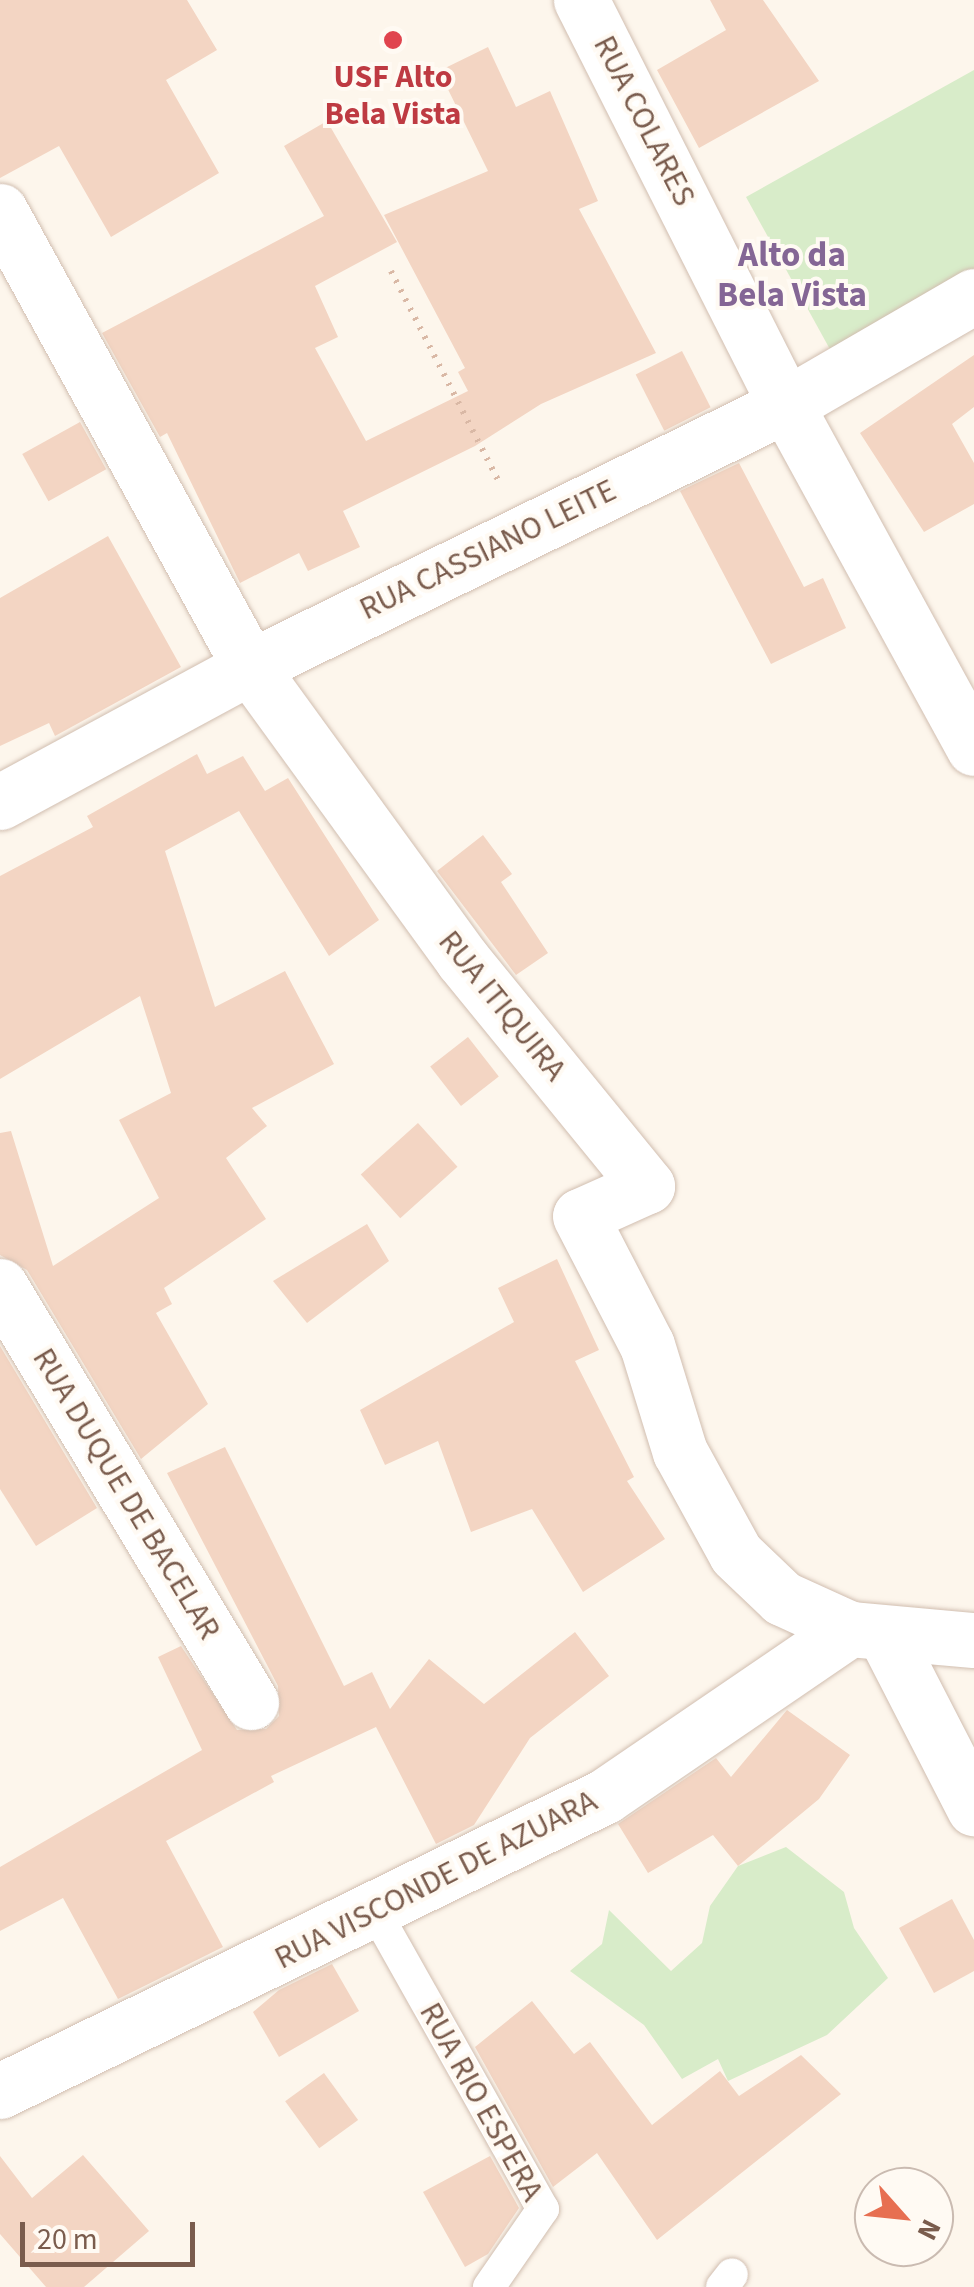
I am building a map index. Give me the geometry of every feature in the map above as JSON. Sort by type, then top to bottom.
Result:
[{"type":"street","name":"RUA COLARES","points":[[581,0],[786,405],[974,748]]},
{"type":"street","name":"RUA ITIQUIRA","points":[[0,211],[250,667],[462,960],[648,1186],[580,1216],[647,1346],[680,1452],[721,1531],[756,1575],[782,1598],[867,1632],[974,1640]]},
{"type":"street","name":"RUA CASSIANO LEITE","points":[[0,802],[250,667],[786,405],[974,296]]},
{"type":"street","name":"RUA DUQUE DE BACELAR","points":[[0,1286],[251,1702]]},
{"type":"street","points":[[867,1632],[974,1808]]},
{"type":"street","name":"RUA VISCONDE DE AZUARA","points":[[0,2091],[376,1913],[605,1796],[867,1632]]},
{"type":"lane","name":"RUA RIO ESPERA","points":[[376,1913],[543,2209],[490,2287]]},
{"type":"path","points":[[392,271],[525,532]]},
{"type":"green space","points":[[974,70],[974,273],[832,353],[746,197]]},
{"type":"green space","points":[[786,1847],[844,1892],[854,1928],[888,1978],[827,2035],[728,2081],[718,2059],[682,2079],[644,2025],[570,1971],[602,1944],[609,1910],[671,1971],[702,1943],[710,1906],[738,1866]]},
{"type":"building","points":[[0,0],[187,0],[217,50],[166,80],[219,173],[111,237],[59,146],[0,178]]},
{"type":"building","points":[[710,0],[763,0],[819,81],[699,148],[657,70],[726,30]]},
{"type":"building","points":[[488,47],[516,107],[550,91],[598,201],[579,209],[656,353],[541,404],[475,446],[343,511],[360,547],[308,571],[299,553],[240,583],[167,433],[160,437],[102,333],[324,216],[284,146],[327,121],[397,242],[315,286],[338,337],[315,348],[366,441],[468,391],[458,372],[465,368],[384,215],[488,171],[439,71]]},
{"type":"building","points":[[682,351],[711,407],[664,431],[636,375]]},
{"type":"building","points":[[974,355],[974,407],[952,424],[974,463],[974,504],[924,532],[860,433]]},
{"type":"building","points":[[80,422],[106,469],[48,501],[22,454]]},
{"type":"building","points":[[739,463],[804,587],[823,578],[846,628],[771,664],[680,491]]},
{"type":"building","points":[[108,536],[181,667],[55,736],[49,723],[0,746],[0,598]]},
{"type":"building","points":[[197,754],[207,774],[243,756],[265,791],[288,778],[379,920],[329,956],[239,811],[165,851],[215,1007],[285,971],[334,1064],[252,1108],[267,1126],[226,1158],[266,1219],[164,1288],[172,1304],[156,1313],[208,1404],[141,1459],[27,1270],[0,1255],[0,1133],[11,1131],[53,1266],[159,1198],[119,1120],[171,1093],[140,996],[0,1079],[0,876],[93,827],[87,816]]},
{"type":"building","points":[[483,835],[512,874],[501,882],[548,953],[516,975],[437,871]]},
{"type":"building","points":[[468,1037],[499,1076],[461,1106],[430,1067]]},
{"type":"building","points":[[418,1123],[457,1167],[400,1218],[361,1175]]},
{"type":"building","points":[[367,1224],[389,1261],[307,1323],[273,1281]]},
{"type":"building","points":[[557,1259],[599,1350],[575,1361],[634,1477],[627,1481],[665,1539],[583,1592],[532,1509],[471,1532],[438,1441],[385,1465],[360,1410],[514,1322],[498,1288]]},
{"type":"building","points":[[0,1346],[97,1508],[36,1546],[0,1489]]},
{"type":"building","points":[[225,1447],[344,1686],[372,1672],[390,1709],[429,1659],[484,1704],[575,1632],[609,1676],[530,1738],[474,1825],[436,1844],[376,1727],[271,1776],[274,1782],[166,1841],[223,1947],[118,1999],[63,1898],[0,1931],[0,1867],[202,1750],[158,1657],[181,1646],[237,1730],[266,1729],[279,1716],[278,1686],[167,1473]]},
{"type":"building","points":[[787,1710],[850,1755],[819,1799],[738,1866],[713,1835],[648,1873],[618,1824],[716,1758],[731,1777]]},
{"type":"building","points":[[952,1899],[974,1940],[974,1971],[934,1993],[899,1928]]},
{"type":"building","points":[[332,1964],[359,2011],[279,2057],[253,2012],[279,1990]]},
{"type":"building","points":[[532,2001],[574,2054],[590,2042],[652,2125],[720,2071],[739,2096],[801,2055],[841,2094],[657,2240],[597,2153],[553,2187],[475,2047]]},
{"type":"building","points":[[324,2073],[358,2120],[319,2148],[285,2101]]},
{"type":"building","points":[[83,2155],[149,2231],[84,2287],[46,2287],[0,2234],[0,2156],[32,2198]]},
{"type":"building","points":[[490,2156],[519,2208],[488,2254],[465,2267],[423,2192]]},
{"type":"place","name":"USF Alto Bela Vista","points":[[393,40]]},
{"type":"district","name":"Alto da Bela Vista","points":[[792,275]]}]
